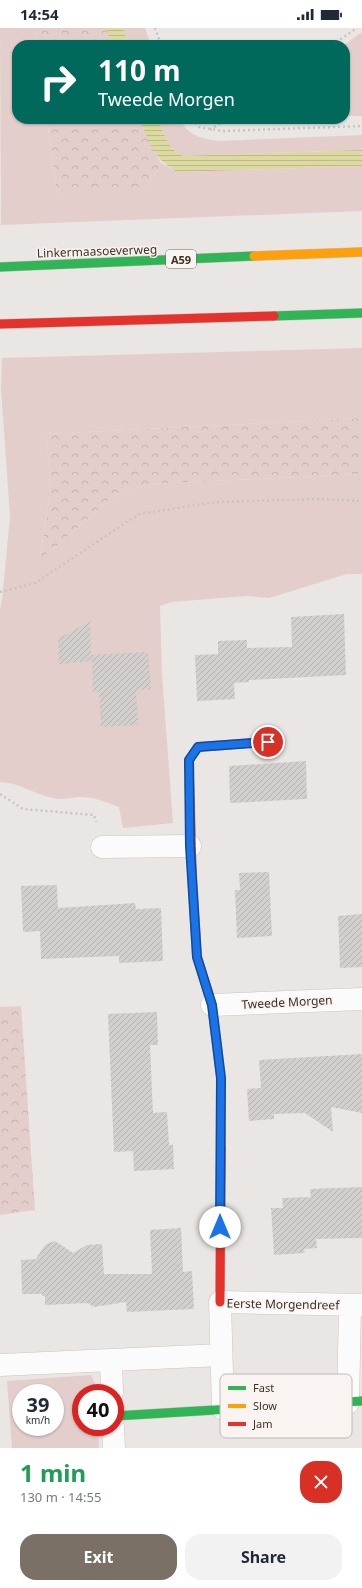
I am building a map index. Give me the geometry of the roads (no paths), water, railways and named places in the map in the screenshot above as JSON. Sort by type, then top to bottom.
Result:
[{"type":"main road","name":"Linkermaasoeverweg","points":[[0,267],[362,252]]},
{"type":"main road","points":[[0,324],[362,313]]},
{"type":"main road","points":[[220,1302],[221,1078],[212,1005],[197,957],[190,846],[189,760],[198,747],[268,742]]},
{"type":"main road","name":"Eerste Morgendreef","points":[[124,1415],[220,1409]]},
{"type":"street","points":[[102,847],[190,846]]},
{"type":"street","name":"Tweede Morgen","points":[[212,1005],[362,999]]},
{"type":"street","name":"Eerste Morgendreef","points":[[222,1374],[220,1302],[356,1305],[355,1402]]},
{"type":"street","points":[[0,1365],[221,1355]]},
{"type":"street","points":[[111,1361],[112,1384]]},
{"type":"street","points":[[114,1436],[114,1448]]}]
